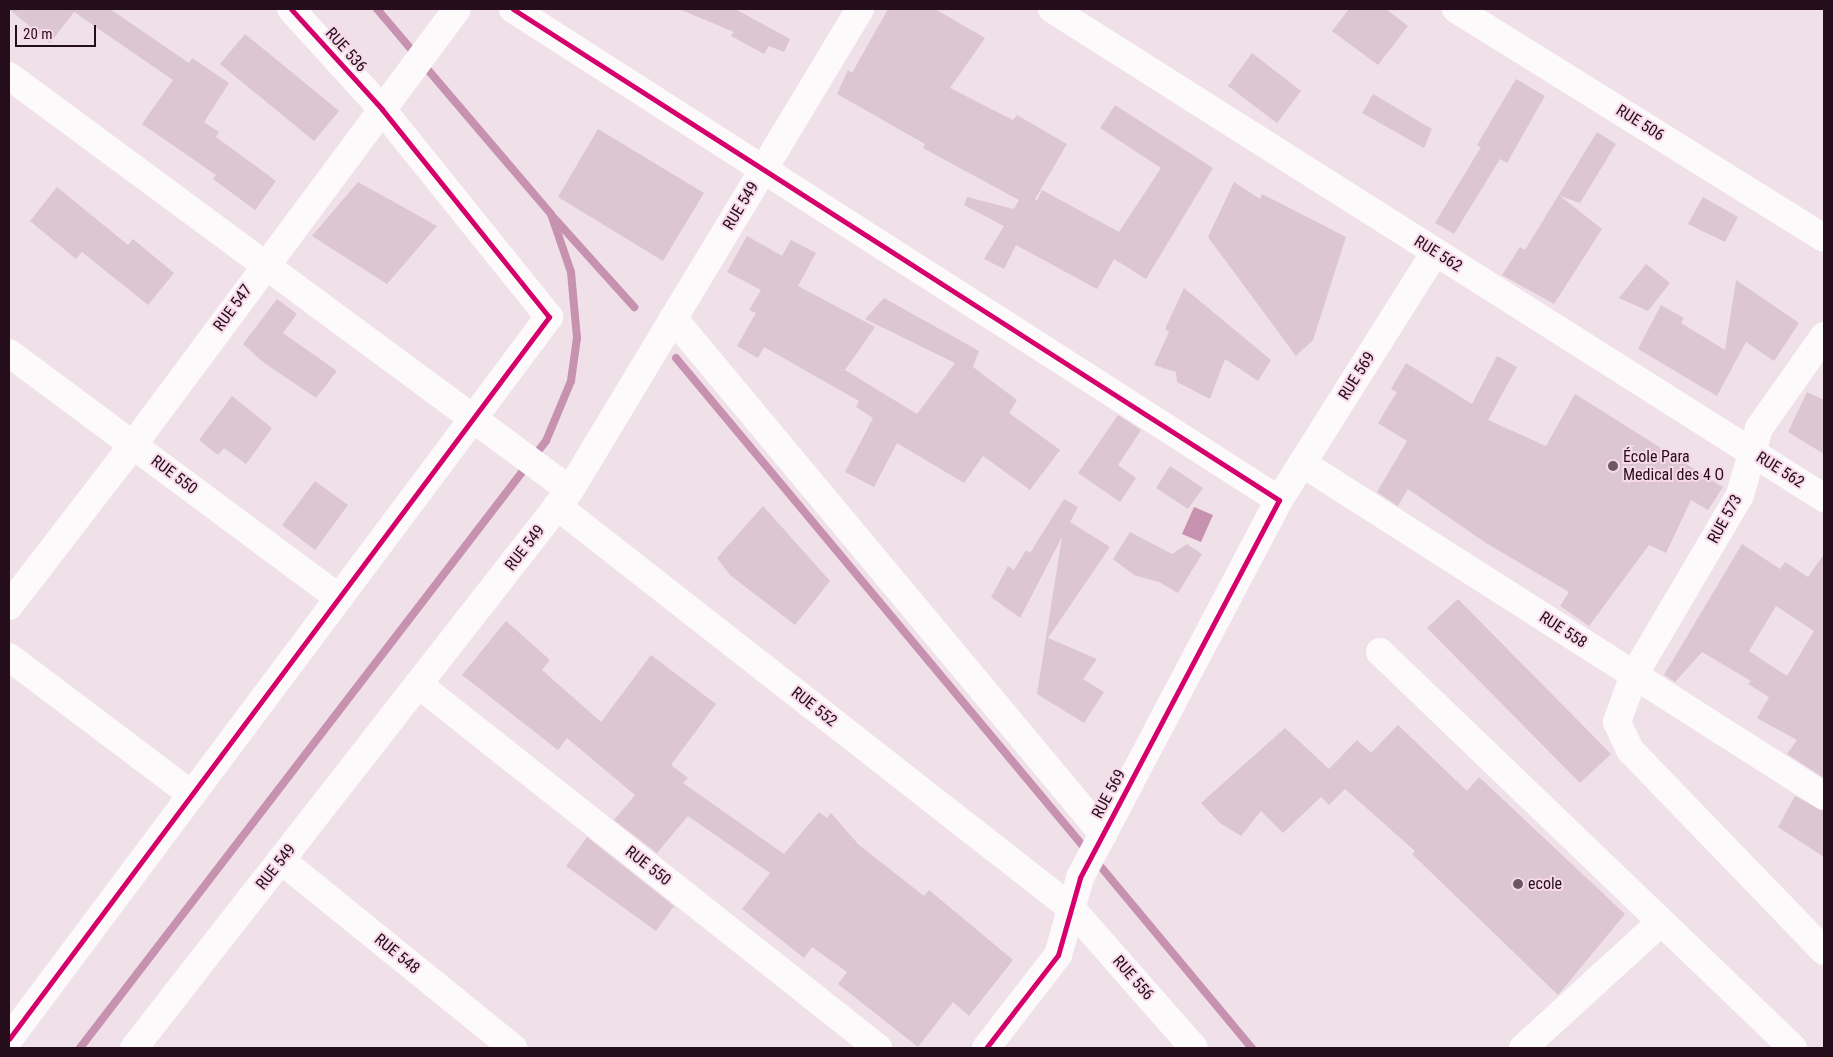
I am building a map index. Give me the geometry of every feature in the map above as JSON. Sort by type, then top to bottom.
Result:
[{"type":"street","name":"RUE 536","points":[[291,9],[382,109],[548,318],[473,419]]},
{"type":"street","name":"RUE 547","points":[[9,606],[133,445],[457,9]]},
{"type":"street","points":[[513,9],[1279,500]]},
{"type":"street","name":"RUE 549","points":[[134,1048],[564,498],[860,9]]},
{"type":"street","name":"RUE 562","points":[[1052,9],[1824,498]]},
{"type":"street","name":"RUE 506","points":[[1456,9],[1824,238]]},
{"type":"street","name":"RUE 552","points":[[9,76],[473,419],[564,498],[1071,908]]},
{"type":"street","name":"RUE 569","points":[[986,1048],[1058,955],[1080,878],[1253,547],[1279,500],[1435,252]]},
{"type":"street","points":[[673,318],[1103,834]]},
{"type":"street","name":"RUE 573","points":[[1824,336],[1759,428],[1740,495],[1634,675],[1617,722],[1630,750],[1824,951]]},
{"type":"street","name":"RUE 550","points":[[9,353],[339,598]]},
{"type":"street","points":[[9,1039],[473,419]]},
{"type":"street","name":"RUE 558","points":[[1302,463],[1824,796]]},
{"type":"street","points":[[1380,652],[1662,922],[1787,1046]]},
{"type":"street","points":[[9,657],[192,795]]},
{"type":"street","name":"RUE 550","points":[[418,684],[878,1048]]},
{"type":"street","name":"RUE 548","points":[[281,860],[513,1048]]},
{"type":"street","name":"RUE 556","points":[[1071,908],[1194,1048]]},
{"type":"street","points":[[1523,1048],[1662,922]]},
{"type":"shaded area","points":[[1194,507],[1213,515],[1201,542],[1182,534]]},
{"type":"building","points":[[9,9],[110,9],[189,63],[192,58],[229,83],[204,122],[219,132],[216,137],[276,181],[255,210],[213,179],[216,175],[142,124],[173,80],[74,12],[50,43]]},
{"type":"building","points":[[679,9],[735,9],[790,39],[784,52],[769,46],[764,54],[731,36],[734,32]]},
{"type":"building","points":[[888,9],[935,9],[985,38],[950,88],[1013,120],[1017,115],[1067,144],[1035,199],[1037,201],[1042,190],[1119,232],[1161,168],[1100,128],[1115,105],[1213,168],[1146,279],[1114,259],[1097,289],[1016,245],[1004,269],[984,259],[1004,226],[964,205],[967,197],[1014,209],[1019,200],[923,148],[925,144],[837,94],[848,70],[852,73]]},
{"type":"building","points":[[1349,9],[1386,9],[1408,26],[1378,65],[1332,31]]},
{"type":"building","points":[[245,34],[339,111],[314,141],[220,64]]},
{"type":"building","points":[[1252,53],[1301,91],[1277,123],[1228,86]]},
{"type":"building","points":[[1516,79],[1545,96],[1507,163],[1500,159],[1454,234],[1435,223],[1481,147],[1477,145]]},
{"type":"building","points":[[1373,94],[1432,129],[1424,148],[1362,113]]},
{"type":"building","points":[[598,129],[704,193],[663,261],[558,197]]},
{"type":"building","points":[[1597,132],[1616,144],[1580,203],[1560,196],[1602,229],[1554,304],[1502,275],[1520,247],[1525,250]]},
{"type":"building","points":[[358,182],[437,226],[387,284],[312,236]]},
{"type":"building","points":[[1234,182],[1260,199],[1262,194],[1346,237],[1313,340],[1296,356],[1208,237]]},
{"type":"building","points":[[57,187],[128,245],[133,239],[174,273],[148,305],[82,252],[76,259],[30,221]]},
{"type":"building","points":[[1703,197],[1738,217],[1725,242],[1688,224]]},
{"type":"building","points":[[747,236],[782,256],[791,240],[816,253],[798,286],[875,327],[845,370],[917,414],[955,363],[865,319],[884,298],[979,351],[973,367],[1017,400],[1009,413],[1060,450],[1030,490],[983,456],[964,483],[897,443],[874,487],[845,472],[873,418],[856,407],[859,401],[764,347],[758,358],[737,346],[756,313],[749,310],[761,290],[727,272]]},
{"type":"building","points":[[1646,264],[1670,283],[1648,311],[1619,298]]},
{"type":"building","points":[[1736,280],[1799,323],[1774,361],[1746,342],[1717,396],[1638,349],[1661,305],[1684,318],[1681,323],[1725,350]]},
{"type":"building","points":[[1184,288],[1271,360],[1258,381],[1225,359],[1210,399],[1177,382],[1176,372],[1154,365],[1169,332],[1165,329]]},
{"type":"building","points":[[277,299],[297,314],[283,333],[337,371],[316,398],[263,362],[243,344]]},
{"type":"building","points":[[1497,356],[1517,367],[1488,420],[1546,446],[1575,394],[1723,487],[1708,510],[1691,500],[1666,553],[1649,545],[1589,626],[1560,606],[1569,592],[1486,543],[1408,489],[1398,506],[1377,492],[1407,441],[1378,423],[1397,392],[1391,389],[1406,363],[1472,404]]},
{"type":"building","points":[[1807,392],[1824,400],[1824,454],[1788,432]]},
{"type":"building","points":[[232,396],[272,428],[246,464],[224,448],[218,455],[199,440]]},
{"type":"building","points":[[1118,415],[1141,430],[1118,465],[1136,478],[1120,502],[1078,473]]},
{"type":"building","points":[[1170,466],[1203,488],[1188,509],[1156,488]]},
{"type":"building","points":[[315,481],[348,505],[315,550],[282,525]]},
{"type":"building","points":[[1064,499],[1078,507],[1070,522],[1110,547],[1048,638],[1097,659],[1083,679],[1104,692],[1084,723],[1037,694],[1062,537],[1020,618],[991,597],[1008,566],[1014,570],[1026,550],[1030,553]]},
{"type":"building","points":[[763,506],[830,581],[795,625],[730,575],[717,558]]},
{"type":"building","points":[[1130,532],[1172,554],[1187,544],[1202,554],[1178,593],[1159,582],[1134,575],[1113,559]]},
{"type":"building","points":[[1742,544],[1780,569],[1785,562],[1808,577],[1824,554],[1824,778],[1787,754],[1797,740],[1757,718],[1769,697],[1748,684],[1751,681],[1702,652],[1675,682],[1664,675]],"holes":[[[1776,606],[1814,631],[1787,676],[1749,651]]]},
{"type":"building","points":[[1458,599],[1611,754],[1580,783],[1427,628]]},
{"type":"building","points":[[506,621],[550,660],[542,670],[601,722],[651,655],[716,704],[671,765],[688,778],[683,783],[784,854],[819,812],[827,818],[831,813],[859,845],[924,896],[929,890],[1013,960],[969,1016],[953,1002],[918,1047],[838,984],[847,972],[812,947],[804,958],[742,909],[770,873],[688,816],[657,853],[614,820],[635,795],[567,738],[558,750],[462,675]]},
{"type":"building","points":[[1398,725],[1467,791],[1479,777],[1625,914],[1558,995],[1412,854],[1415,851],[1345,789],[1329,805],[1321,797],[1283,833],[1261,811],[1241,836],[1220,823],[1201,803],[1285,728],[1329,769],[1357,740],[1371,753]]},
{"type":"building","points":[[1795,796],[1824,811],[1824,857],[1778,827]]},
{"type":"building","points":[[587,837],[674,906],[656,931],[566,866]]},
{"type":"waterway","points":[[377,9],[416,55]]},
{"type":"waterway","points":[[80,1048],[546,441],[571,381],[577,338],[571,272],[551,214],[423,64]]},
{"type":"waterway","points":[[554,218],[634,307]]},
{"type":"waterway","points":[[676,358],[1088,852]]},
{"type":"waterway","points":[[1096,861],[1252,1048]]},
{"type":"cycle path","points":[[9,1039],[549,317],[382,109],[291,9]]},
{"type":"cycle path","points":[[513,9],[1279,500],[1080,878],[1058,955],[986,1048]]},
{"type":"place","name":"École Para Medical des 4 O","points":[[1613,466]]},
{"type":"place","name":"ecole","points":[[1518,884]]}]
